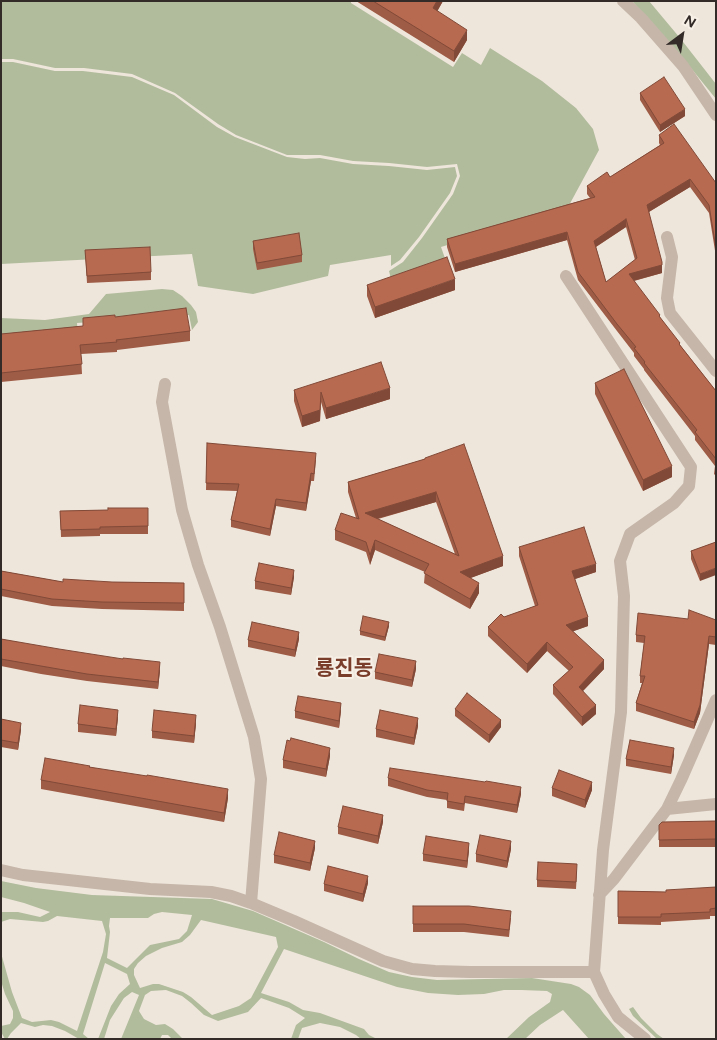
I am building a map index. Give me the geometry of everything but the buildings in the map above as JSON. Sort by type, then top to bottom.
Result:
[{"type":"street","points":[[623,1],[641,18],[683,66],[716,115]]},
{"type":"street","points":[[666,237],[672,257],[667,298],[670,313],[716,371]]},
{"type":"street","points":[[566,276],[691,467],[689,486],[674,504],[630,534],[620,561],[624,596],[621,712],[603,850],[594,972],[604,994],[618,1017],[645,1039]]},
{"type":"street","points":[[165,384],[162,402],[182,510],[254,737],[261,780],[251,903]]},
{"type":"street","points":[[599,895],[614,879],[667,809],[716,700]]},
{"type":"street","points":[[667,809],[716,804]]},
{"type":"street","points":[[1,870],[23,875],[150,889],[211,892],[231,896],[251,903],[383,962],[412,968],[470,972],[594,972]]},
{"type":"green space","points":[[1,1],[351,1],[351,3],[453,67],[462,53],[481,65],[490,48],[542,81],[576,108],[593,129],[599,150],[567,209],[441,247],[447,264],[392,283],[389,271],[403,262],[453,194],[460,176],[457,164],[427,167],[353,161],[320,155],[287,155],[236,135],[175,93],[132,74],[84,68],[55,68],[13,59],[1,59]]},
{"type":"green space","points":[[632,1],[649,1],[716,84],[716,99],[686,62]]},
{"type":"green space","points":[[1,62],[13,62],[55,71],[83,71],[132,77],[174,95],[217,127],[235,137],[287,157],[320,158],[353,164],[427,170],[455,167],[457,176],[450,193],[419,237],[400,260],[391,266],[391,255],[330,265],[328,276],[253,294],[198,286],[192,254],[1,264]]},
{"type":"green space","points":[[162,289],[173,290],[191,305],[196,312],[198,322],[192,330],[189,315],[77,323],[78,334],[1,343],[1,318],[45,320],[89,314],[106,294]]},
{"type":"green space","points":[[1,881],[36,888],[92,895],[212,899],[253,911],[389,972],[437,980],[532,978],[571,984],[590,995],[626,1039],[589,1039],[563,1010],[540,1025],[525,1039],[506,1039],[529,1017],[550,1002],[552,994],[547,991],[521,990],[458,995],[428,993],[397,987],[284,949],[261,993],[289,1002],[303,1010],[320,1013],[364,1029],[369,1035],[377,1039],[361,1039],[340,1027],[320,1023],[302,1028],[298,1039],[291,1039],[296,1025],[305,1018],[289,1008],[261,998],[248,1012],[218,1021],[204,1015],[182,996],[166,990],[151,991],[145,995],[139,1011],[144,1019],[156,1025],[165,1024],[183,1039],[172,1039],[168,1035],[162,1035],[160,1039],[121,1039],[139,995],[132,992],[124,998],[110,1020],[104,1039],[98,1039],[111,1006],[119,994],[130,984],[127,974],[105,963],[83,1034],[89,1039],[79,1039],[52,1026],[43,1025],[35,1027],[21,1023],[5,1039],[1,1032],[1,1026],[10,1024],[13,1018],[13,1011],[1,981],[1,953],[12,992],[22,1018],[32,1022],[51,1020],[77,1031],[103,952],[106,934],[102,921],[57,916],[43,922],[10,919],[1,922],[1,912],[18,912],[40,917],[50,912],[1,897]],"holes":[[[162,912],[192,915],[187,931],[179,939],[150,945],[127,968],[107,958],[110,918],[148,918]],[[201,920],[276,937],[278,947],[251,998],[239,1006],[212,1015],[183,992],[159,984],[140,988],[134,975],[134,969],[146,956],[162,948],[182,942]]]},
{"type":"green space","points":[[633,1007],[641,1018],[664,1039],[657,1039],[633,1016],[629,1009]]},
{"type":"district","name":"룡진동","points":[[344,669]]}]
